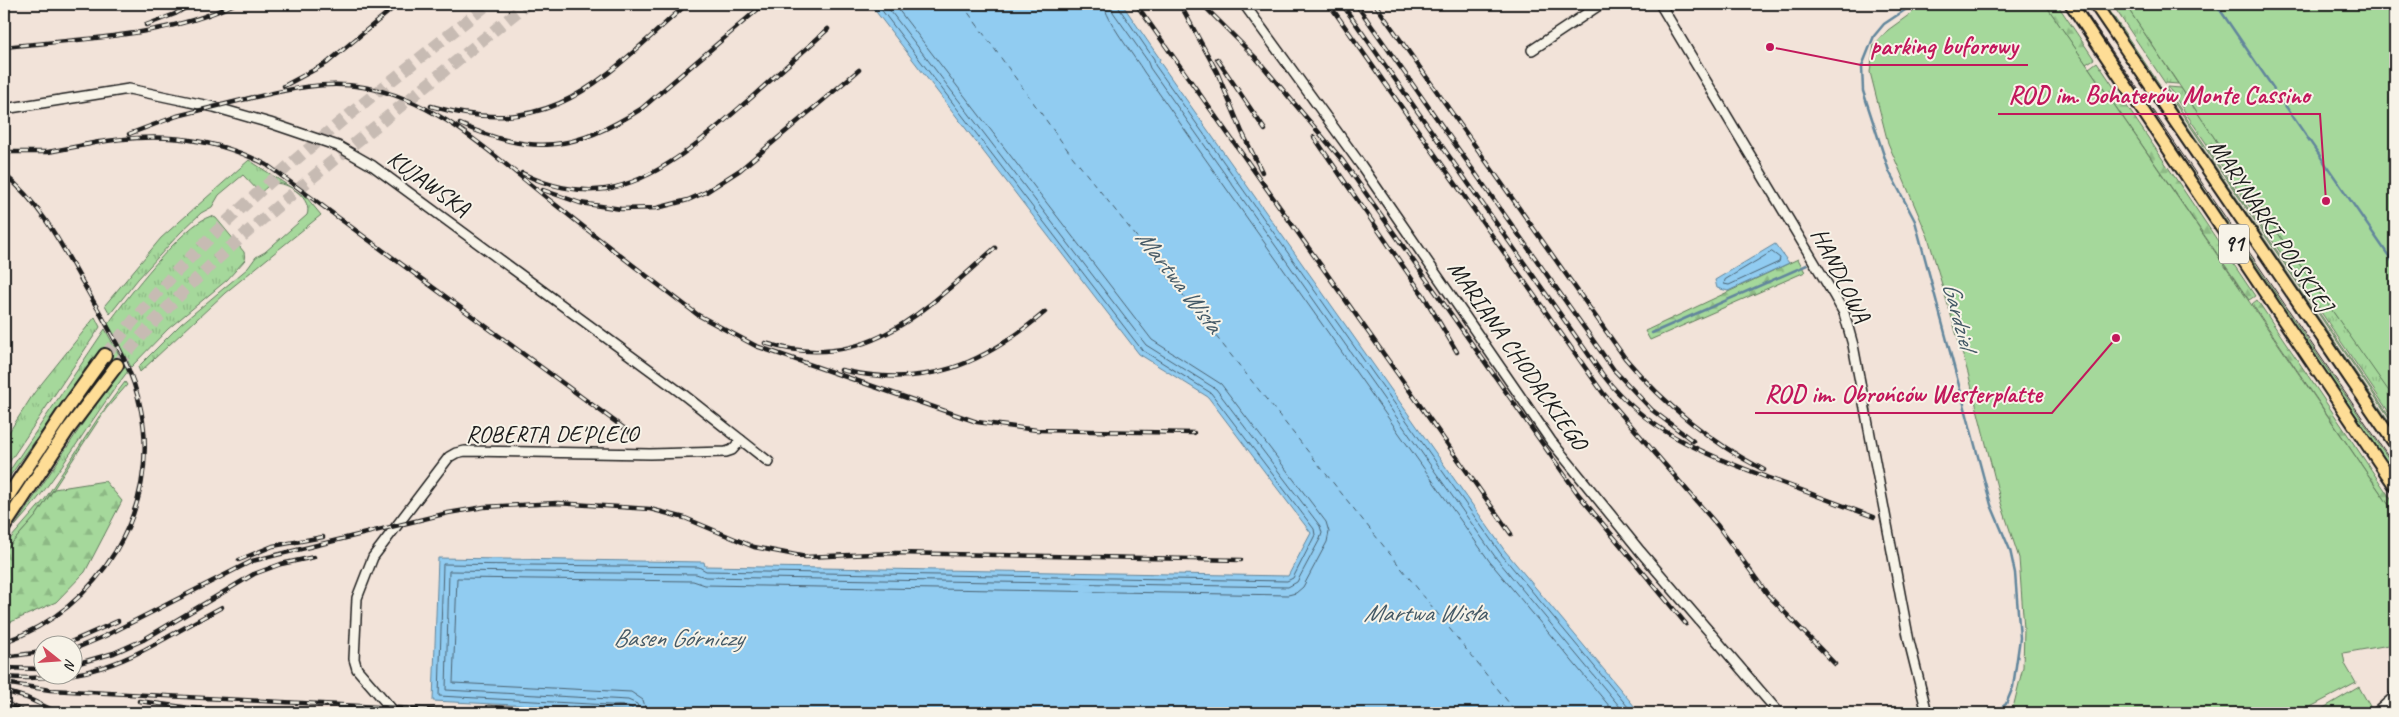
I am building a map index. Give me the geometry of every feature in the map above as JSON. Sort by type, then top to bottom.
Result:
[{"type":"highway","points":[[4,502],[105,355]]},
{"type":"highway","points":[[4,527],[67,431],[117,365]]},
{"type":"main road","name":"MARYNARKI POLSKIEJ","points":[[2071,4],[2395,486]]},
{"type":"main road","name":"MARYNARKI POLSKIEJ","points":[[2095,4],[2395,444]]},
{"type":"street","name":"MARIANA CHODACKIEGO","points":[[1244,4],[1361,165],[1551,441],[1640,551],[1779,713]]},
{"type":"street","points":[[1532,50],[1601,4]]},
{"type":"street","name":"HANDLOWA","points":[[1660,4],[1787,213],[1844,313],[1853,345],[1909,642],[1927,713]]},
{"type":"street","name":"KUJAWSKA","points":[[4,109],[129,88],[214,107],[338,146],[373,166],[769,462]]},
{"type":"street","name":"ROBERTA DE'PLELO","points":[[395,713],[358,669],[354,658],[357,598],[367,571],[386,539],[443,464],[456,453],[726,452],[732,450],[741,440]]},
{"type":"street","points":[[2376,713],[2395,696]]},
{"type":"green space","points":[[1924,4],[2045,4],[2395,514],[2395,644],[2343,653],[2345,664],[2356,683],[2299,713],[2006,713],[2014,704],[2023,667],[2024,629],[2019,558],[2001,503],[1968,373],[1928,237],[1888,143],[1870,72],[1874,45],[1888,30]]},
{"type":"green space","points":[[2045,4],[2057,4],[2094,59],[2086,64]]},
{"type":"green space","points":[[2076,4],[2078,4],[2395,468],[2395,478]]},
{"type":"green space","points":[[2100,4],[2105,4],[2160,85],[2156,85]]},
{"type":"green space","points":[[2112,4],[2125,4],[2178,84],[2165,83]]},
{"type":"green space","points":[[2125,4],[2395,4],[2395,400],[2286,245]]},
{"type":"green space","points":[[2097,62],[2255,296],[2249,300],[2089,68]]},
{"type":"green space","points":[[2168,87],[2181,88],[2286,245],[2390,392],[2395,400],[2395,421]]},
{"type":"green space","points":[[2165,89],[2395,424],[2395,426]]},
{"type":"green space","points":[[2163,90],[2395,430],[2395,437],[2162,94]]},
{"type":"green space","points":[[249,160],[292,188],[273,184],[260,193],[243,175],[219,195],[212,207],[201,213],[180,233],[138,279],[110,314],[105,305],[161,238]]},
{"type":"green space","points":[[298,192],[307,198],[321,215],[225,293],[140,372],[138,367],[181,324],[248,268],[256,257],[265,252],[307,215],[308,209]]},
{"type":"green space","points":[[211,216],[216,218],[244,252],[245,260],[227,280],[168,329],[131,367],[108,324],[141,281],[171,247],[199,222]]},
{"type":"green space","points":[[1798,259],[1805,272],[1650,340],[1645,331]]},
{"type":"green space","points":[[2257,300],[2395,505],[2395,514],[2252,304]]},
{"type":"green space","points":[[95,317],[100,327],[4,470],[4,440],[34,393]]},
{"type":"green space","points":[[105,329],[128,371],[59,470],[15,526],[121,369],[100,351],[4,484],[4,479]]},
{"type":"green space","points":[[125,382],[127,385],[106,409],[36,516],[4,552],[4,546],[45,499],[100,415]]},
{"type":"green space","points":[[105,481],[122,501],[85,572],[56,602],[4,625],[4,552],[36,516],[54,489]]},
{"type":"green space","points":[[2359,687],[2372,710],[2369,713],[2315,713]]},
{"type":"water","name":"Martwa Wisła","points":[[870,4],[1122,4],[1160,59],[1159,61],[1505,551],[1640,713],[676,713],[433,701],[438,558],[704,562],[705,566],[1288,576],[1311,533],[1208,397],[1139,354]]},
{"type":"water","points":[[1775,244],[1789,263],[1728,291],[1717,288],[1715,280]]},
{"type":"waterway","name":"Gardziel","points":[[1914,4],[1884,24],[1874,36],[1862,66],[1863,91],[1889,171],[1915,221],[1991,505],[2010,550],[2015,573],[2020,638],[2013,687],[2006,704],[1995,713]]},
{"type":"waterway","points":[[2216,4],[2274,89]]},
{"type":"waterway","points":[[2278,95],[2395,265]]},
{"type":"waterway","points":[[1652,333],[1807,265]]},
{"type":"ferry route","points":[[962,4],[1072,156],[1517,713]]},
{"type":"tunnel","points":[[105,355],[176,272],[250,200],[328,133],[488,4]]},
{"type":"tunnel","points":[[117,365],[172,303],[263,218],[527,4]]},
{"type":"tram line","points":[[2080,4],[2395,466]]},
{"type":"railway","points":[[146,25],[175,14],[192,4]]},
{"type":"railway","points":[[4,47],[91,39],[151,30],[180,24],[234,4]]},
{"type":"railway","points":[[284,86],[327,63],[398,4]]},
{"type":"railway","points":[[431,106],[474,115],[511,116],[544,109],[574,96],[601,78],[629,56],[687,4]]},
{"type":"railway","points":[[460,124],[510,141],[532,144],[574,141],[595,134],[641,109],[764,4]]},
{"type":"railway","points":[[1136,4],[1511,534]]},
{"type":"railway","points":[[1180,4],[1217,72],[1242,132],[1262,172]]},
{"type":"railway","points":[[1202,4],[1256,58],[1343,161],[1578,494],[1686,624]]},
{"type":"railway","points":[[1329,4],[1603,393],[1718,526],[1768,595],[1835,664]]},
{"type":"railway","points":[[1342,4],[1603,375],[1620,395],[1657,426],[1697,449],[1874,517]]},
{"type":"railway","points":[[1356,4],[1614,370],[1652,410],[1693,441]]},
{"type":"railway","points":[[1375,4],[1625,358],[1656,391],[1689,421],[1725,447],[1764,470]]},
{"type":"railway","points":[[522,173],[552,185],[585,190],[606,189],[646,176],[666,165],[702,139],[828,29]]},
{"type":"railway","points":[[1217,59],[1265,130]]},
{"type":"railway","points":[[543,190],[580,203],[621,209],[657,208],[688,200],[706,192],[740,170],[859,70]]},
{"type":"railway","points":[[247,99],[319,85],[348,85],[390,94],[416,104],[464,132],[487,149],[698,315],[756,346],[977,422],[1037,430],[1194,433]]},
{"type":"railway","points":[[129,134],[177,116],[254,97]]},
{"type":"railway","points":[[1314,137],[1425,298]]},
{"type":"railway","points":[[83,145],[131,138],[177,138],[222,147],[267,165],[636,437]]},
{"type":"railway","points":[[4,152],[48,152],[90,144]]},
{"type":"railway","points":[[4,174],[17,185],[49,225],[125,360],[141,410],[145,447],[141,484],[131,518],[116,551],[94,581],[68,606],[38,627],[4,642]]},
{"type":"railway","points":[[765,343],[801,351],[834,350],[864,343],[892,330],[918,313],[995,248]]},
{"type":"railway","points":[[1422,293],[1457,352]]},
{"type":"railway","points":[[841,370],[899,377],[926,374],[950,368],[998,347],[1045,312]]},
{"type":"railway","points":[[82,646],[105,636],[252,561],[448,513],[484,507],[557,503],[650,509],[685,518],[754,547],[806,557],[895,553],[1241,560]]},
{"type":"railway","points":[[239,560],[273,546],[323,537]]},
{"type":"railway","points":[[82,662],[114,653],[143,640],[254,574],[281,564],[314,557]]},
{"type":"railway","points":[[4,677],[38,678],[95,670],[143,650],[222,607]]},
{"type":"railway","points":[[82,637],[118,621]]},
{"type":"railway","points":[[4,657],[32,653]]},
{"type":"railway","points":[[4,668],[32,669]]},
{"type":"railway","points":[[4,683],[50,690],[496,713]]},
{"type":"railway","points":[[4,691],[27,698],[59,713]]},
{"type":"railway","points":[[139,701],[197,709],[275,713]]},
{"type":"railway","points":[[4,702],[26,713]]},
{"type":"railway","points":[[488,707],[600,713]]},
{"type":"place","name":"parking buforowy","points":[[1770,47]]},
{"type":"place","name":"ROD im. Bohaterów Monte Cassino","points":[[2326,201]]},
{"type":"place","name":"ROD im. Obrońców Westerplatte","points":[[2116,338]]},
{"type":"water label","name":"Basen Górniczy","points":[[678,638]]}]
